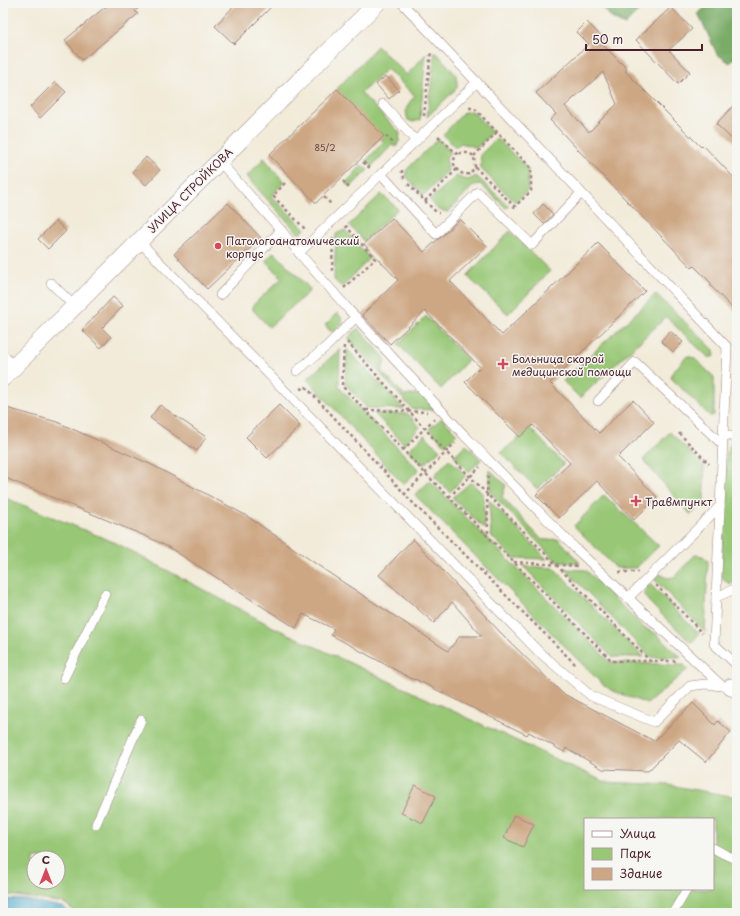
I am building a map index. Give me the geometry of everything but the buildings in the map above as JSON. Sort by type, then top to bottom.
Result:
[{"type":"street","name":"УЛИЦА СТРОЙКОВА","points":[[7,366],[74,306],[377,3]]},
{"type":"lane","points":[[402,3],[727,347],[714,644],[737,665]]},
{"type":"lane","points":[[299,253],[477,82]]},
{"type":"lane","points":[[383,104],[416,141]]},
{"type":"lane","points":[[219,161],[356,317],[488,460],[575,548],[696,662],[732,686]]},
{"type":"lane","points":[[380,174],[436,234],[478,192],[532,245],[581,193]]},
{"type":"lane","points":[[220,295],[281,230]]},
{"type":"lane","points":[[139,241],[538,651],[591,696],[654,722],[690,686],[705,684],[732,686]]},
{"type":"lane","points":[[51,283],[74,306]]},
{"type":"lane","points":[[297,371],[327,346],[356,317]]},
{"type":"lane","points":[[598,401],[635,362],[723,439],[737,438]]},
{"type":"lane","points":[[628,598],[720,506]]},
{"type":"lane","points":[[716,597],[737,588]]},
{"type":"lane","points":[[64,678],[105,594]]},
{"type":"lane","points":[[96,824],[141,720]]},
{"type":"lane","points":[[714,849],[737,860]]},
{"type":"lane","points":[[672,913],[686,890]]},
{"type":"path","points":[[432,35],[424,120],[457,154]]},
{"type":"path","points":[[463,107],[474,108],[532,168],[531,191],[511,210]]},
{"type":"path","points":[[497,132],[474,156],[475,167],[514,206]]},
{"type":"path","points":[[474,156],[464,152],[457,154],[454,160],[454,166],[458,172],[466,174],[471,172],[475,167]]},
{"type":"path","points":[[363,162],[371,169]]},
{"type":"path","points":[[403,166],[402,173],[404,179],[437,213],[443,214]]},
{"type":"path","points":[[425,201],[456,169]]},
{"type":"path","points":[[343,181],[351,190]]},
{"type":"path","points":[[286,183],[273,196],[305,229],[306,233]]},
{"type":"path","points":[[341,291],[375,259],[344,224]]},
{"type":"path","points":[[328,239],[333,234],[332,273]]},
{"type":"path","points":[[650,661],[446,452],[345,339],[342,386],[449,498],[612,661],[696,662]]},
{"type":"path","points":[[299,389],[306,387],[404,494],[576,666]]},
{"type":"path","points":[[365,410],[410,412],[442,411]]},
{"type":"path","points":[[403,450],[442,411]]},
{"type":"path","points":[[679,433],[709,463],[709,470]]},
{"type":"path","points":[[395,504],[464,434]]},
{"type":"path","points":[[449,498],[488,460]]},
{"type":"path","points":[[488,460],[488,536]]},
{"type":"green space","points":[[598,3],[646,3],[625,25],[613,19]]},
{"type":"green space","points":[[712,3],[737,3],[737,56],[730,63],[717,54],[698,13]]},
{"type":"green space","points":[[377,46],[407,75],[426,54],[420,120],[413,122],[408,120],[406,110],[415,96],[387,69],[361,93],[400,133],[399,141],[396,147],[392,145],[372,166],[366,161],[384,141],[380,139],[337,89]]},
{"type":"green space","points":[[435,51],[456,75],[457,88],[427,117]]},
{"type":"green space","points":[[472,111],[492,132],[477,148],[460,143],[456,148],[443,135],[464,112]]},
{"type":"green space","points":[[497,138],[528,169],[528,190],[515,202],[481,169],[480,155]]},
{"type":"green space","points":[[438,139],[451,152],[446,157],[448,171],[423,196],[407,177],[406,171]]},
{"type":"green space","points":[[264,158],[284,182],[271,196],[305,229],[299,234],[247,176]]},
{"type":"green space","points":[[362,165],[368,170],[351,187],[346,183]]},
{"type":"green space","points":[[456,176],[466,180],[476,176],[509,206],[506,208],[480,184],[474,185],[448,212],[438,210],[430,200]]},
{"type":"green space","points":[[381,194],[398,209],[364,241],[349,225]]},
{"type":"green space","points":[[345,230],[370,258],[342,287],[334,280],[336,234]]},
{"type":"green space","points":[[510,231],[550,271],[508,314],[467,276]]},
{"type":"green space","points":[[274,252],[311,290],[269,327],[253,310],[253,305],[282,278],[265,261]]},
{"type":"green space","points":[[656,294],[714,350],[715,356],[708,357],[666,317],[580,398],[563,381]]},
{"type":"green space","points":[[337,313],[341,317],[342,323],[336,331],[330,331],[325,325]]},
{"type":"green space","points":[[426,316],[468,360],[441,389],[398,344]]},
{"type":"green space","points":[[358,328],[385,358],[382,372],[405,396],[420,393],[436,410],[412,409],[348,338]]},
{"type":"green space","points":[[340,349],[339,387],[419,470],[403,484],[307,379]]},
{"type":"green space","points":[[347,349],[404,409],[367,408],[345,384]]},
{"type":"green space","points":[[687,356],[694,358],[714,377],[714,415],[710,416],[671,378],[671,374]]},
{"type":"green space","points":[[374,413],[408,414],[420,427],[404,444]]},
{"type":"green space","points":[[442,418],[457,434],[445,445],[429,429]]},
{"type":"green space","points":[[530,428],[564,464],[537,489],[501,453]]},
{"type":"green space","points":[[670,432],[704,466],[704,502],[691,515],[643,460]]},
{"type":"green space","points":[[425,435],[440,450],[423,465],[408,450]]},
{"type":"green space","points":[[466,444],[481,460],[469,472],[454,456]]},
{"type":"green space","points":[[731,444],[737,445],[737,578],[736,581],[731,584],[725,581],[721,575],[727,451]]},
{"type":"green space","points":[[449,459],[466,475],[450,492],[434,476]]},
{"type":"green space","points":[[490,470],[506,485],[502,497],[542,540],[559,539],[580,563],[557,562],[490,492]]},
{"type":"green space","points":[[430,481],[610,662],[684,665],[688,669],[647,704],[611,690],[601,683],[415,495]]},
{"type":"green space","points":[[471,482],[483,494],[485,529],[452,498]]},
{"type":"green space","points":[[604,495],[659,546],[636,568],[616,568],[574,526]]},
{"type":"green space","points":[[3,497],[116,543],[273,627],[605,782],[668,785],[737,797],[737,913],[77,913],[64,903],[9,895],[3,892]]},
{"type":"green space","points":[[489,500],[547,559],[513,558],[491,536]]},
{"type":"green space","points":[[695,555],[703,556],[708,561],[705,632],[654,579],[660,574],[667,578],[674,577]]},
{"type":"green space","points":[[523,566],[554,568],[643,657],[612,657]]},
{"type":"green space","points":[[565,569],[586,570],[644,628],[655,633],[681,657],[650,657]]},
{"type":"green space","points":[[650,584],[699,634],[691,643],[649,602],[644,595],[646,587]]},
{"type":"water","points":[[3,899],[26,900],[63,907],[70,913],[3,913]]},
{"type":"place","name":"Патологоанатомический корпус","points":[[218,246]]},
{"type":"place","name":"Больница скорой медицинской помощи","points":[[503,364]]},
{"type":"place","name":"Травмпункт","points":[[636,501]]}]
